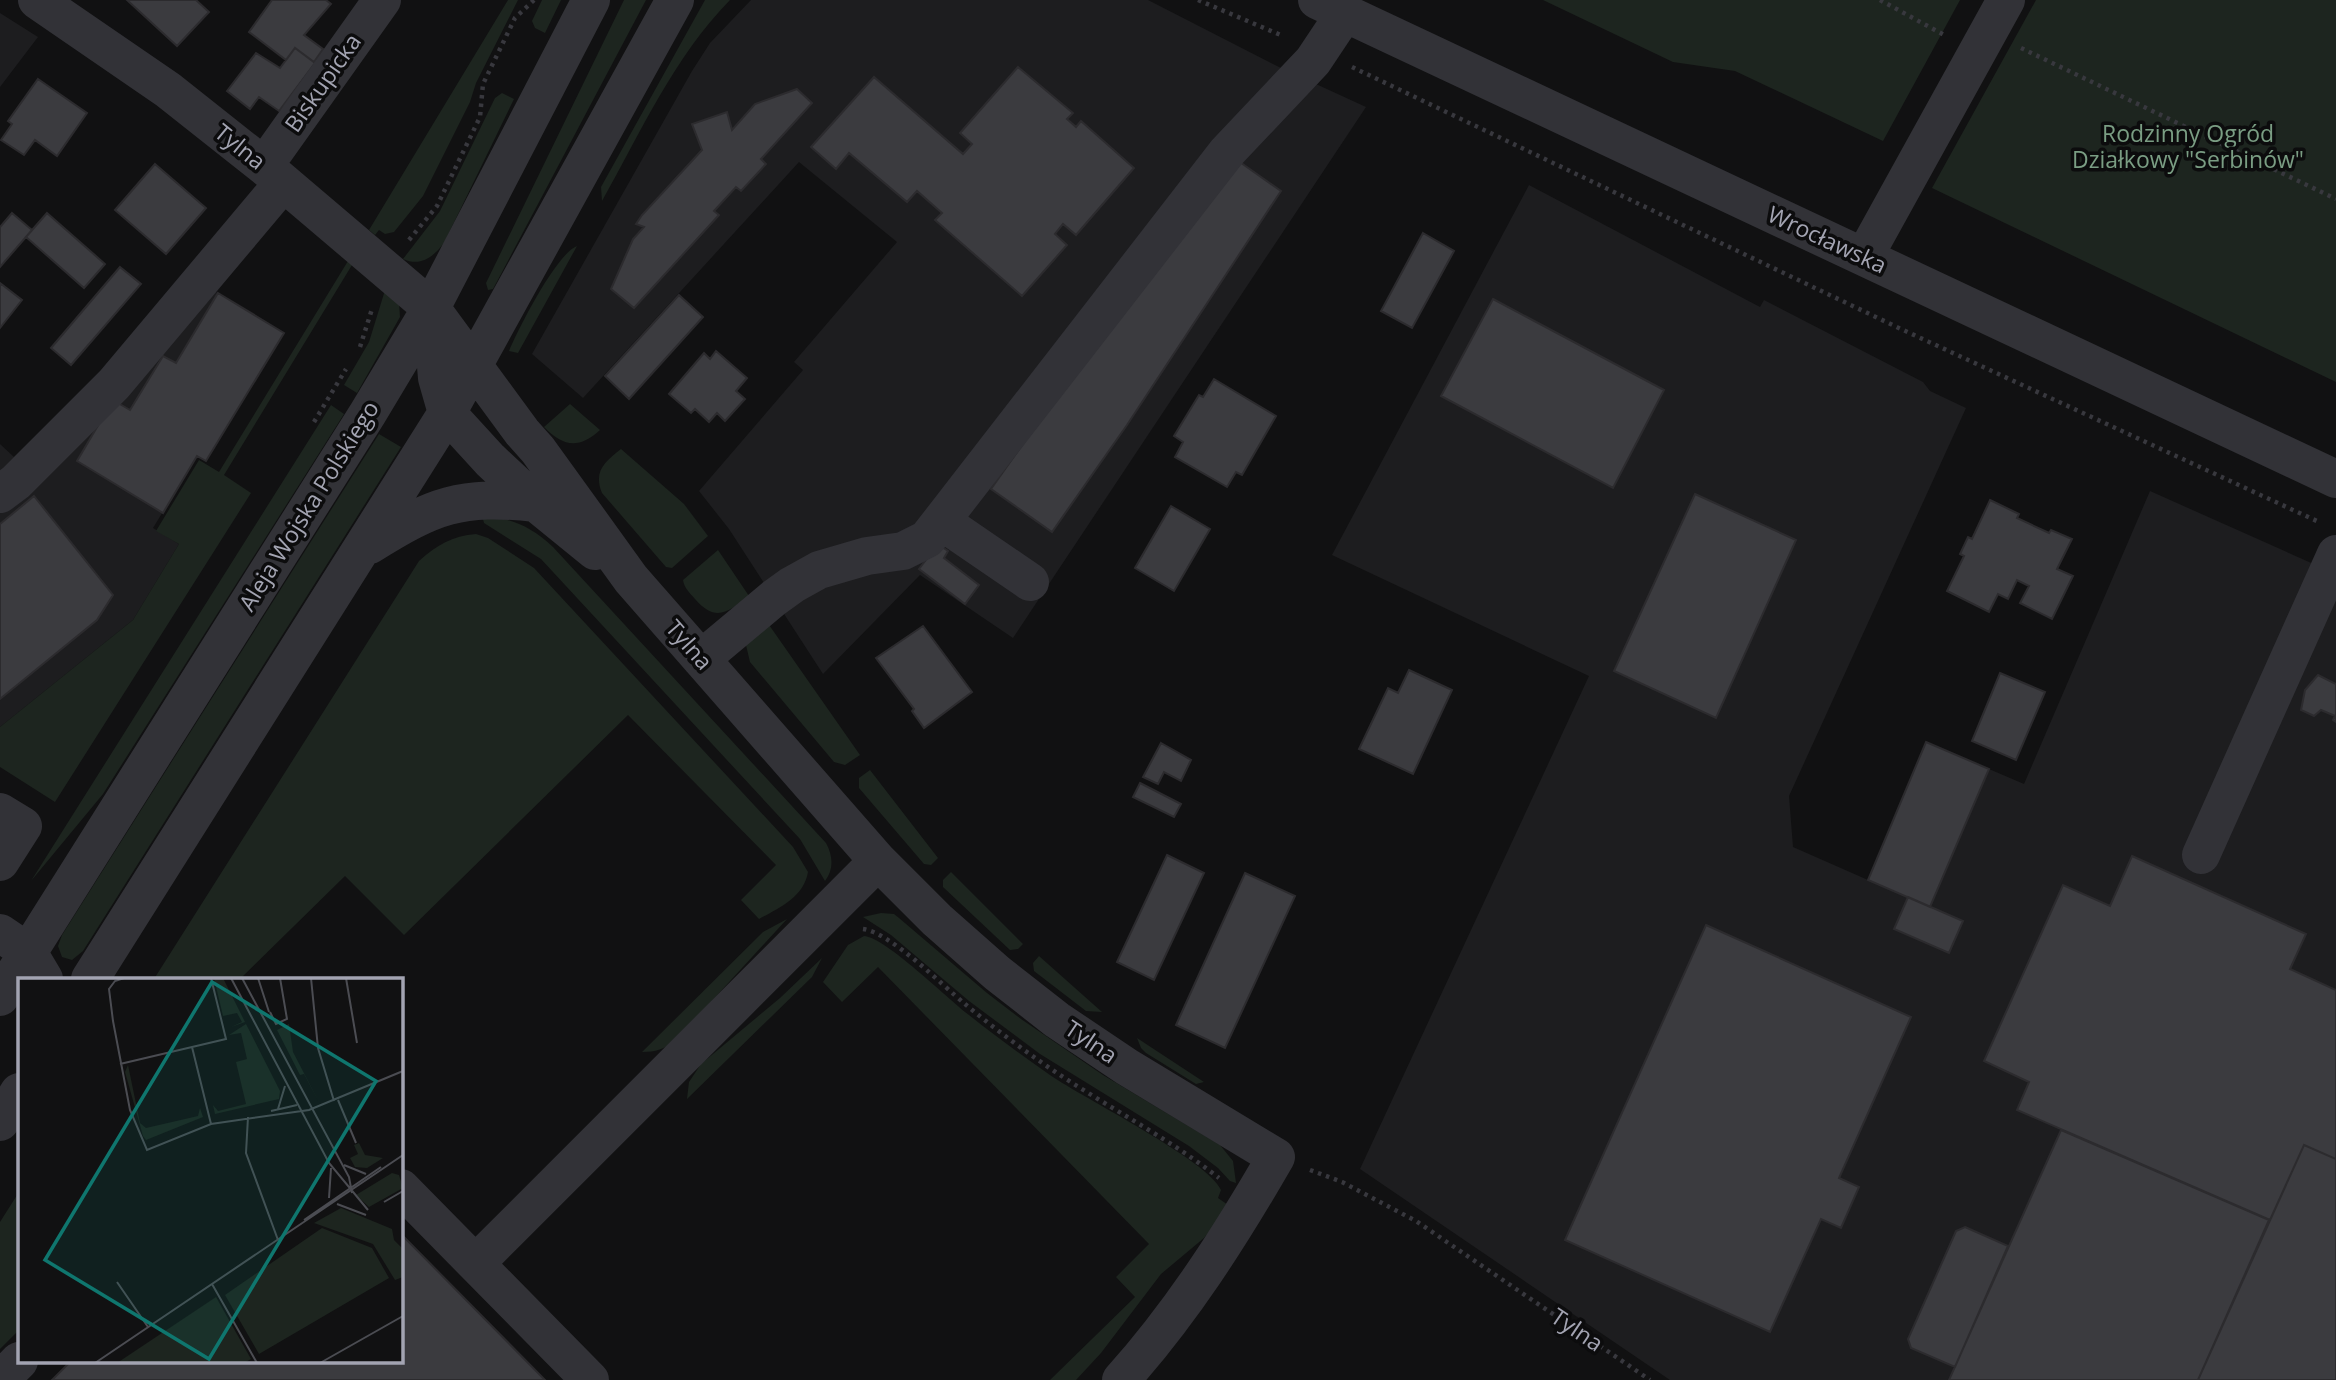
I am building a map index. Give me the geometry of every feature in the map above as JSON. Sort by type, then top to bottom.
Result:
[{"type":"street","name":"Tylna","points":[[37,0],[168,90],[274,174],[431,308],[631,579],[878,861],[937,920],[997,973],[1057,1020],[1127,1067],[1276,1157]]},
{"type":"street","name":"Biskupicka","points":[[0,494],[16,482],[114,384],[274,174],[382,0]]},
{"type":"street","name":"Aleja Wojska Polskiego","points":[[0,997],[368,413],[431,308],[591,0]]},
{"type":"street","points":[[91,978],[447,413],[675,0]]},
{"type":"street","points":[[701,659],[792,585],[819,570],[867,556],[903,551],[927,540],[1227,152],[1318,52],[1331,7]]},
{"type":"street","name":"Wrocławska","points":[[1331,7],[2336,479]]},
{"type":"street","points":[[1864,257],[1991,28]]},
{"type":"street","name":"Tylna","points":[[431,308],[437,378],[447,413],[489,460],[536,503],[631,579]]},
{"type":"street","points":[[362,550],[411,519],[444,505],[482,500],[536,503]]},
{"type":"street","points":[[941,522],[1030,582]]},
{"type":"street","points":[[2201,855],[2330,539]]},
{"type":"street","points":[[0,812],[23,826],[0,862]]},
{"type":"street","points":[[475,1263],[878,861]]},
{"type":"street","points":[[0,1122],[18,1094]]},
{"type":"street","points":[[1121,1380],[1180,1308],[1220,1251],[1276,1157]]},
{"type":"street","points":[[402,1189],[590,1380]]},
{"type":"street","points":[[0,1380],[18,1362]]},
{"type":"path","points":[[356,354],[362,344],[380,283],[387,270],[437,206],[480,117],[483,85],[515,18],[534,0]]},
{"type":"path","points":[[1198,0],[1318,52],[1901,329],[2330,539]]},
{"type":"path","points":[[1880,0],[1991,28],[2336,199]]},
{"type":"path","points":[[310,427],[350,363]]},
{"type":"path","name":"Tylna","points":[[1276,1157],[1342,1182],[1416,1221],[1650,1380]]},
{"type":"shaded area","points":[[751,0],[1148,0],[1279,67],[1366,107],[1013,638],[920,575],[823,674],[729,529],[699,491],[803,370],[794,362],[897,242],[799,162],[583,398],[532,354],[692,71],[710,43]]},
{"type":"shaded area","points":[[0,13],[38,37],[0,87]]},
{"type":"shaded area","points":[[1529,185],[1760,307],[1764,300],[1923,382],[1930,391],[1966,408],[1789,796],[1793,847],[1868,880],[1926,742],[2024,784],[2150,491],[2336,574],[2336,1380],[1670,1380],[1360,1169],[1589,676],[1332,555]]},
{"type":"shaded area","points":[[187,274],[284,333],[206,461],[197,456],[153,528],[179,544],[133,620],[0,727],[0,444],[14,457],[99,374]]},
{"type":"green space","points":[[508,0],[518,0],[423,196],[394,232],[385,234],[379,230],[375,235],[369,230]]},
{"type":"green space","points":[[542,0],[561,0],[545,33],[535,28],[532,21]]},
{"type":"green space","points":[[624,0],[646,0],[493,289],[488,290],[486,283]]},
{"type":"green space","points":[[705,0],[730,0],[710,22],[675,70],[602,201],[601,187]]},
{"type":"green space","points":[[1543,0],[1960,0],[1883,141],[1735,71],[1673,62]]},
{"type":"green space","name":"Rodzinny Ogród Działkowy \"Serbinów\"","points":[[2036,0],[2336,0],[2336,382],[1932,188]]},
{"type":"green space","points":[[502,93],[514,99],[444,243],[435,253],[421,261],[403,259],[440,211],[495,98]]},
{"type":"green space","points":[[577,246],[518,353],[509,351],[549,276],[559,262]]},
{"type":"green space","points":[[348,261],[352,265],[224,475],[251,493],[55,802],[0,767],[0,727],[133,620],[179,544],[156,531],[199,460],[219,472]]},
{"type":"green space","points":[[386,287],[399,302],[400,317],[357,393],[344,385],[369,342]]},
{"type":"green space","points":[[570,404],[600,430],[585,441],[564,442],[544,427]]},
{"type":"green space","points":[[331,405],[344,414],[103,794],[31,881]]},
{"type":"green space","points":[[379,434],[401,447],[83,951],[72,960],[62,957],[58,946],[62,935]]},
{"type":"green space","points":[[621,449],[684,504],[708,536],[672,568],[666,567],[602,493],[599,479],[602,468]]},
{"type":"green space","points":[[482,515],[520,525],[553,547],[826,843],[832,862],[825,881],[800,839],[541,559],[484,523]]},
{"type":"green space","points":[[476,534],[488,538],[534,568],[793,847],[808,872],[806,881],[790,901],[759,919],[741,900],[776,865],[628,715],[404,935],[345,876],[241,978],[155,978],[419,561],[445,542]]},
{"type":"green space","points":[[718,550],[749,596],[735,607],[716,613],[709,611],[695,599],[683,580]]},
{"type":"green space","points":[[767,622],[860,755],[845,765],[834,762],[750,662],[746,645]]},
{"type":"green space","points":[[870,770],[938,858],[931,865],[924,864],[859,788],[859,778]]},
{"type":"green space","points":[[951,872],[1023,944],[1018,949],[1010,950],[943,887],[943,880]]},
{"type":"green space","points":[[881,913],[894,914],[1021,1019],[1103,1075],[1220,1145],[1233,1161],[1236,1183],[1230,1181],[1189,1146],[1040,1054],[969,1001],[891,935],[863,917]]},
{"type":"green space","points":[[787,919],[675,1041],[660,1050],[642,1052],[763,932]]},
{"type":"green space","points":[[864,936],[874,939],[901,957],[979,1023],[1050,1075],[1194,1163],[1212,1178],[1221,1190],[1218,1198],[1231,1207],[1204,1238],[1161,1274],[1101,1353],[1076,1380],[1050,1380],[1135,1297],[1116,1277],[1149,1244],[878,967],[842,1002],[823,982],[848,945]]},
{"type":"green space","points":[[1039,956],[1102,1012],[1086,1011],[1034,971],[1033,963]]},
{"type":"green space","points":[[822,958],[812,977],[687,1099],[689,1082],[701,1064],[780,998]]},
{"type":"green space","points":[[1137,1038],[1204,1082],[1196,1084],[1146,1053]]},
{"type":"green space","points":[[18,1194],[18,1331],[0,1349],[0,1222]]},
{"type":"building","points":[[127,0],[196,0],[209,12],[177,46]]},
{"type":"building","points":[[272,0],[326,0],[331,4],[304,35],[323,49],[314,62],[295,48],[286,60],[249,32]]},
{"type":"building","points":[[295,48],[315,63],[279,111],[259,97],[250,109],[227,91],[256,53],[280,68]]},
{"type":"building","points":[[1018,67],[1073,113],[1067,119],[1076,127],[1081,121],[1134,168],[1076,235],[1063,224],[1055,234],[1067,245],[1022,296],[935,220],[942,213],[917,191],[907,202],[849,153],[836,169],[811,147],[874,77],[963,154],[972,144],[960,133]]},
{"type":"building","points":[[38,79],[87,113],[57,156],[35,140],[24,155],[1,140],[12,124],[8,121]]},
{"type":"building","points":[[797,89],[812,103],[761,159],[766,164],[741,191],[736,187],[714,211],[719,215],[634,308],[611,289],[633,239],[644,227],[636,224],[702,150],[692,124],[727,112],[732,130],[755,104]]},
{"type":"building","points":[[1237,160],[1281,191],[1127,425],[1052,532],[991,489],[1066,383]]},
{"type":"building","points":[[155,164],[206,208],[166,254],[115,210]]},
{"type":"building","points":[[12,213],[32,230],[0,267],[0,227]]},
{"type":"building","points":[[47,213],[105,264],[84,288],[26,237]]},
{"type":"building","points":[[1423,233],[1454,251],[1412,328],[1381,311]]},
{"type":"building","points":[[120,267],[141,284],[71,365],[51,348]]},
{"type":"building","points":[[0,283],[22,300],[0,328]]},
{"type":"building","points":[[218,293],[284,333],[206,461],[197,456],[163,513],[77,461],[113,400],[130,410],[163,356],[176,363]]},
{"type":"building","points":[[679,295],[703,317],[629,399],[605,376]]},
{"type":"building","points":[[1493,299],[1664,390],[1613,488],[1441,396]]},
{"type":"building","points":[[716,351],[747,378],[736,391],[745,399],[725,421],[717,413],[709,422],[695,409],[691,413],[669,394],[704,353],[710,359]]},
{"type":"building","points":[[1214,379],[1276,416],[1242,475],[1236,472],[1227,487],[1175,457],[1183,442],[1174,436],[1199,395],[1203,397]]},
{"type":"building","points":[[1695,494],[1796,540],[1716,718],[1614,671]]},
{"type":"building","points":[[34,496],[113,595],[97,620],[0,699],[0,524]]},
{"type":"building","points":[[1990,500],[2019,514],[2017,518],[2049,533],[2051,530],[2072,539],[2057,569],[2073,576],[2052,619],[2020,603],[2029,586],[2017,580],[2008,599],[1998,594],[1989,612],[1947,591],[1964,556],[1960,554],[1968,537],[1972,539]]},
{"type":"building","points":[[1171,506],[1210,529],[1174,591],[1135,568]]},
{"type":"building","points":[[938,544],[948,551],[944,558],[979,585],[965,604],[919,569]]},
{"type":"building","points":[[923,626],[972,692],[924,728],[912,711],[914,709],[876,658]]},
{"type":"building","points":[[1409,670],[1452,690],[1413,774],[1359,749],[1388,688],[1398,693]]},
{"type":"building","points":[[2000,673],[2045,692],[2016,760],[1972,741]]},
{"type":"building","points":[[2318,675],[2336,684],[2336,722],[2333,720],[2335,716],[2321,710],[2314,716],[2301,710],[2305,690]]},
{"type":"building","points":[[1926,742],[1989,769],[1930,907],[1868,880]]},
{"type":"building","points":[[1161,743],[1191,760],[1181,781],[1164,772],[1158,784],[1143,777]]},
{"type":"building","points":[[1140,783],[1181,804],[1174,817],[1133,797]]},
{"type":"building","points":[[1167,855],[1204,873],[1154,980],[1117,962]]},
{"type":"building","points":[[2132,856],[2306,934],[2290,969],[2336,990],[2336,1159],[2304,1145],[2270,1220],[2017,1110],[2029,1082],[1984,1061],[2063,885],[2110,906]]},
{"type":"building","points":[[1245,873],[1295,896],[1225,1048],[1176,1025]]},
{"type":"building","points":[[1908,897],[1963,921],[1949,953],[1894,929]]},
{"type":"building","points":[[1706,925],[1911,1017],[1839,1178],[1859,1187],[1841,1228],[1821,1219],[1770,1332],[1565,1240]]},
{"type":"building","points":[[2061,1130],[2269,1220],[2198,1380],[1949,1380]]},
{"type":"building","points":[[2304,1145],[2336,1159],[2336,1380],[2198,1380]]},
{"type":"building","points":[[1965,1227],[2008,1246],[1955,1367],[1911,1348],[1908,1339],[1956,1231]]},
{"type":"building","points":[[402,1235],[545,1380],[52,1380],[70,1362],[402,1362]]}]
